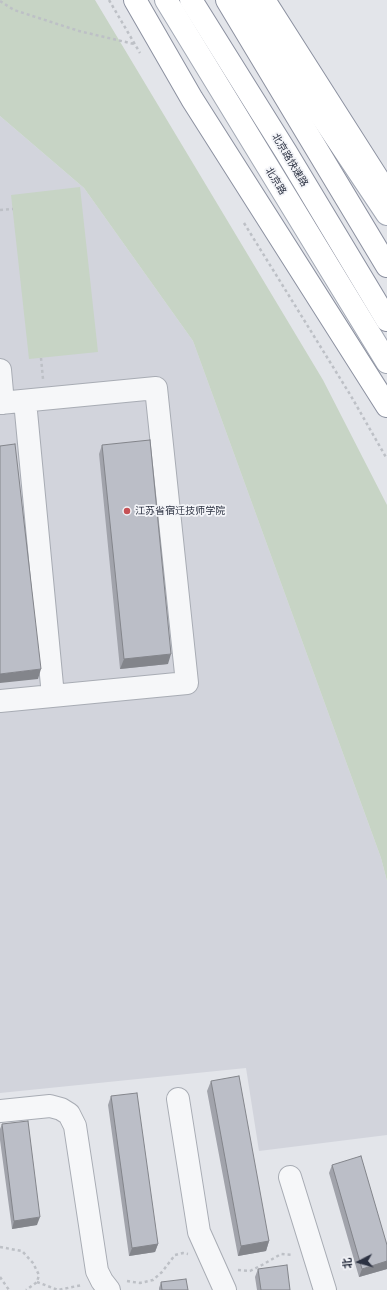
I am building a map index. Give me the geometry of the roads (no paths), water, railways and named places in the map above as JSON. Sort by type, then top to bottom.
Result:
[{"type":"main road","points":[[134,0],[192,99],[387,406]]},
{"type":"main road","name":"北京路","points":[[166,0],[387,362]]},
{"type":"main road","name":"北京路快速路","points":[[191,0],[286,152],[387,320]]},
{"type":"main road","points":[[228,0],[387,266]]},
{"type":"main road","points":[[244,0],[387,214]]},
{"type":"main road","points":[[266,3],[387,193]]},
{"type":"lane","points":[[0,370],[2,403],[156,388],[187,683],[0,701]]},
{"type":"lane","points":[[25,401],[53,696]]},
{"type":"lane","points":[[178,1099],[199,1232],[225,1290]]},
{"type":"lane","points":[[0,1111],[50,1106],[61,1109],[69,1114],[75,1126],[97,1271],[106,1285]]},
{"type":"lane","points":[[290,1177],[325,1290]]},
{"type":"place","name":"江苏省宿迁技师学院","points":[[127,511]]}]
